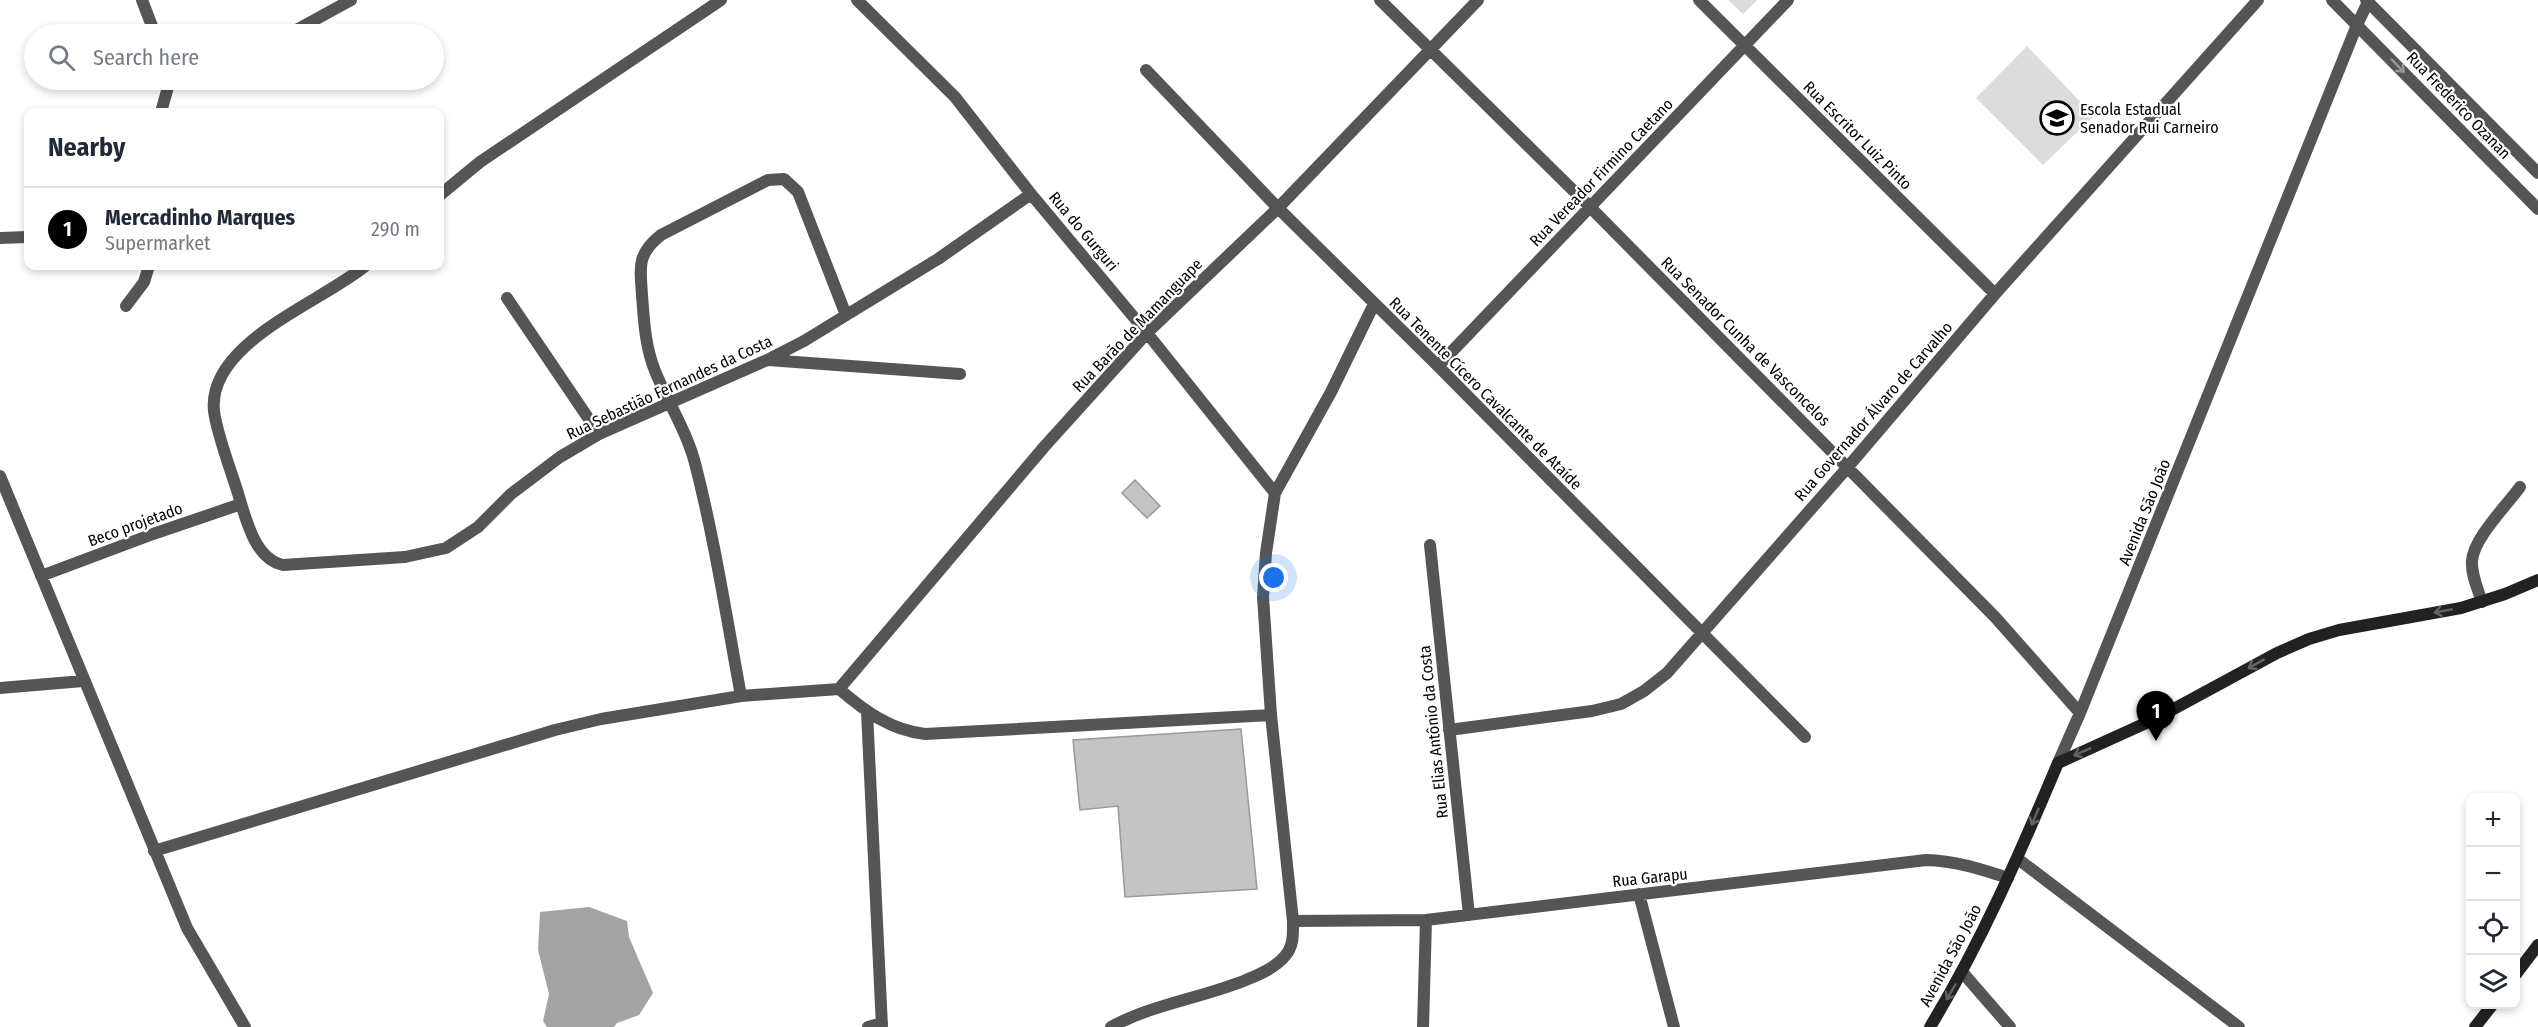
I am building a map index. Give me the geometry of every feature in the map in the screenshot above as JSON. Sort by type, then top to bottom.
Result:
[{"type":"main road","points":[[2058,763],[2157,718],[2277,652],[2309,639],[2339,630],[2482,602],[2538,580]]},
{"type":"main road","name":"Avenida São João","points":[[1929,1027],[1962,973],[2018,859],[2058,763]]},
{"type":"main road","points":[[2520,969],[2538,945]]},
{"type":"main road","points":[[2475,1027],[2490,1009]]},
{"type":"street","points":[[142,0],[151,24]]},
{"type":"street","points":[[303,24],[330,5],[351,0]]},
{"type":"street","points":[[444,192],[480,162],[721,0]]},
{"type":"street","name":"Rua do Gurguri","points":[[857,0],[955,97],[1031,194],[1148,333],[1275,493]]},
{"type":"street","name":"Rua Senador Cunha de Vasconcelos","points":[[1380,0],[1590,207],[1995,617],[2080,714]]},
{"type":"street","name":"Rua Barão de Mamanguape","points":[[839,689],[1036,456],[1148,333],[1278,208],[1478,0]]},
{"type":"street","name":"Rua Escritor Luiz Pinto","points":[[1698,0],[1995,294]]},
{"type":"street","name":"Rua Vereador Firmino Caetano","points":[[1438,366],[1788,0]]},
{"type":"street","name":"Rua Governador Álvaro de Carvalho","points":[[1449,730],[1592,711],[1621,704],[1644,691],[1666,673],[1847,468],[1995,294],[2258,0]]},
{"type":"street","name":"Rua Frederico Ozanan","points":[[2332,0],[2538,209]]},
{"type":"street","name":"Rua Frederico Ozanan","points":[[2368,1],[2538,173]]},
{"type":"street","name":"Avenida São João","points":[[2058,763],[2080,714],[2368,1]]},
{"type":"street","name":"Rua Tenente Cícero Cavalcante de Ataíde","points":[[1146,70],[1278,208],[1438,366],[1700,634],[1805,737]]},
{"type":"street","points":[[162,108],[167,90]]},
{"type":"street","points":[[741,696],[696,467],[683,430],[654,369],[644,328],[640,263],[643,253],[650,244],[662,235],[768,180],[784,178],[798,192],[846,315]]},
{"type":"street","name":"Rua Sebastião Fernandes da Costa","points":[[241,504],[260,549],[274,563],[283,565],[405,558],[446,548],[478,527],[534,474],[599,434],[767,360],[846,315],[938,258],[1031,194]]},
{"type":"street","points":[[0,238],[24,237]]},
{"type":"street","points":[[126,306],[144,282],[148,270]]},
{"type":"street","points":[[241,504],[214,413],[214,394],[218,379],[240,349],[359,270]]},
{"type":"street","points":[[507,298],[599,434]]},
{"type":"street","points":[[1111,1027],[1130,1017],[1226,988],[1266,971],[1287,955],[1293,939],[1271,715],[1263,597],[1266,553],[1275,493],[1331,392],[1374,304]]},
{"type":"street","points":[[767,360],[960,374]]},
{"type":"street","points":[[0,476],[187,928],[245,1027]]},
{"type":"street","points":[[2482,602],[2474,574],[2473,552],[2520,487]]},
{"type":"street","name":"Beco projetado","points":[[41,576],[241,504]]},
{"type":"street","name":"Rua Elias Antônio da Costa","points":[[1430,544],[1469,915]]},
{"type":"street","points":[[0,688],[83,681]]},
{"type":"street","points":[[154,851],[555,730],[649,710],[741,696],[839,689],[867,712],[906,732],[946,734],[1271,715]]},
{"type":"street","points":[[867,712],[882,1025],[868,1027]]},
{"type":"street","points":[[2018,859],[2239,1027]]},
{"type":"street","name":"Rua Garapu","points":[[1293,921],[1426,920],[1926,860],[1947,860],[2008,878]]},
{"type":"street","points":[[1639,894],[1674,1027]]},
{"type":"street","points":[[1423,1027],[1426,920]]},
{"type":"street","points":[[1962,973],[2010,1027]]},
{"type":"shaded area","points":[[1728,0],[1757,0],[1743,14]]},
{"type":"shaded area","points":[[2027,46],[2094,116],[2043,165],[1976,98]]},
{"type":"shaded area","points":[[589,907],[627,921],[629,937],[653,993],[639,1015],[617,1023],[614,1027],[547,1027],[543,1021],[549,994],[538,950],[540,912]]},
{"type":"building","points":[[1135,480],[1160,506],[1147,518],[1122,493]]},
{"type":"building","points":[[1241,729],[1257,889],[1125,897],[1118,806],[1080,810],[1073,740]]},
{"type":"place","name":"Escola Estadual Senador Rui Carneiro","points":[[2057,118]]},
{"type":"place","name":"Mercadinho Marques","points":[[2156,741]]}]
